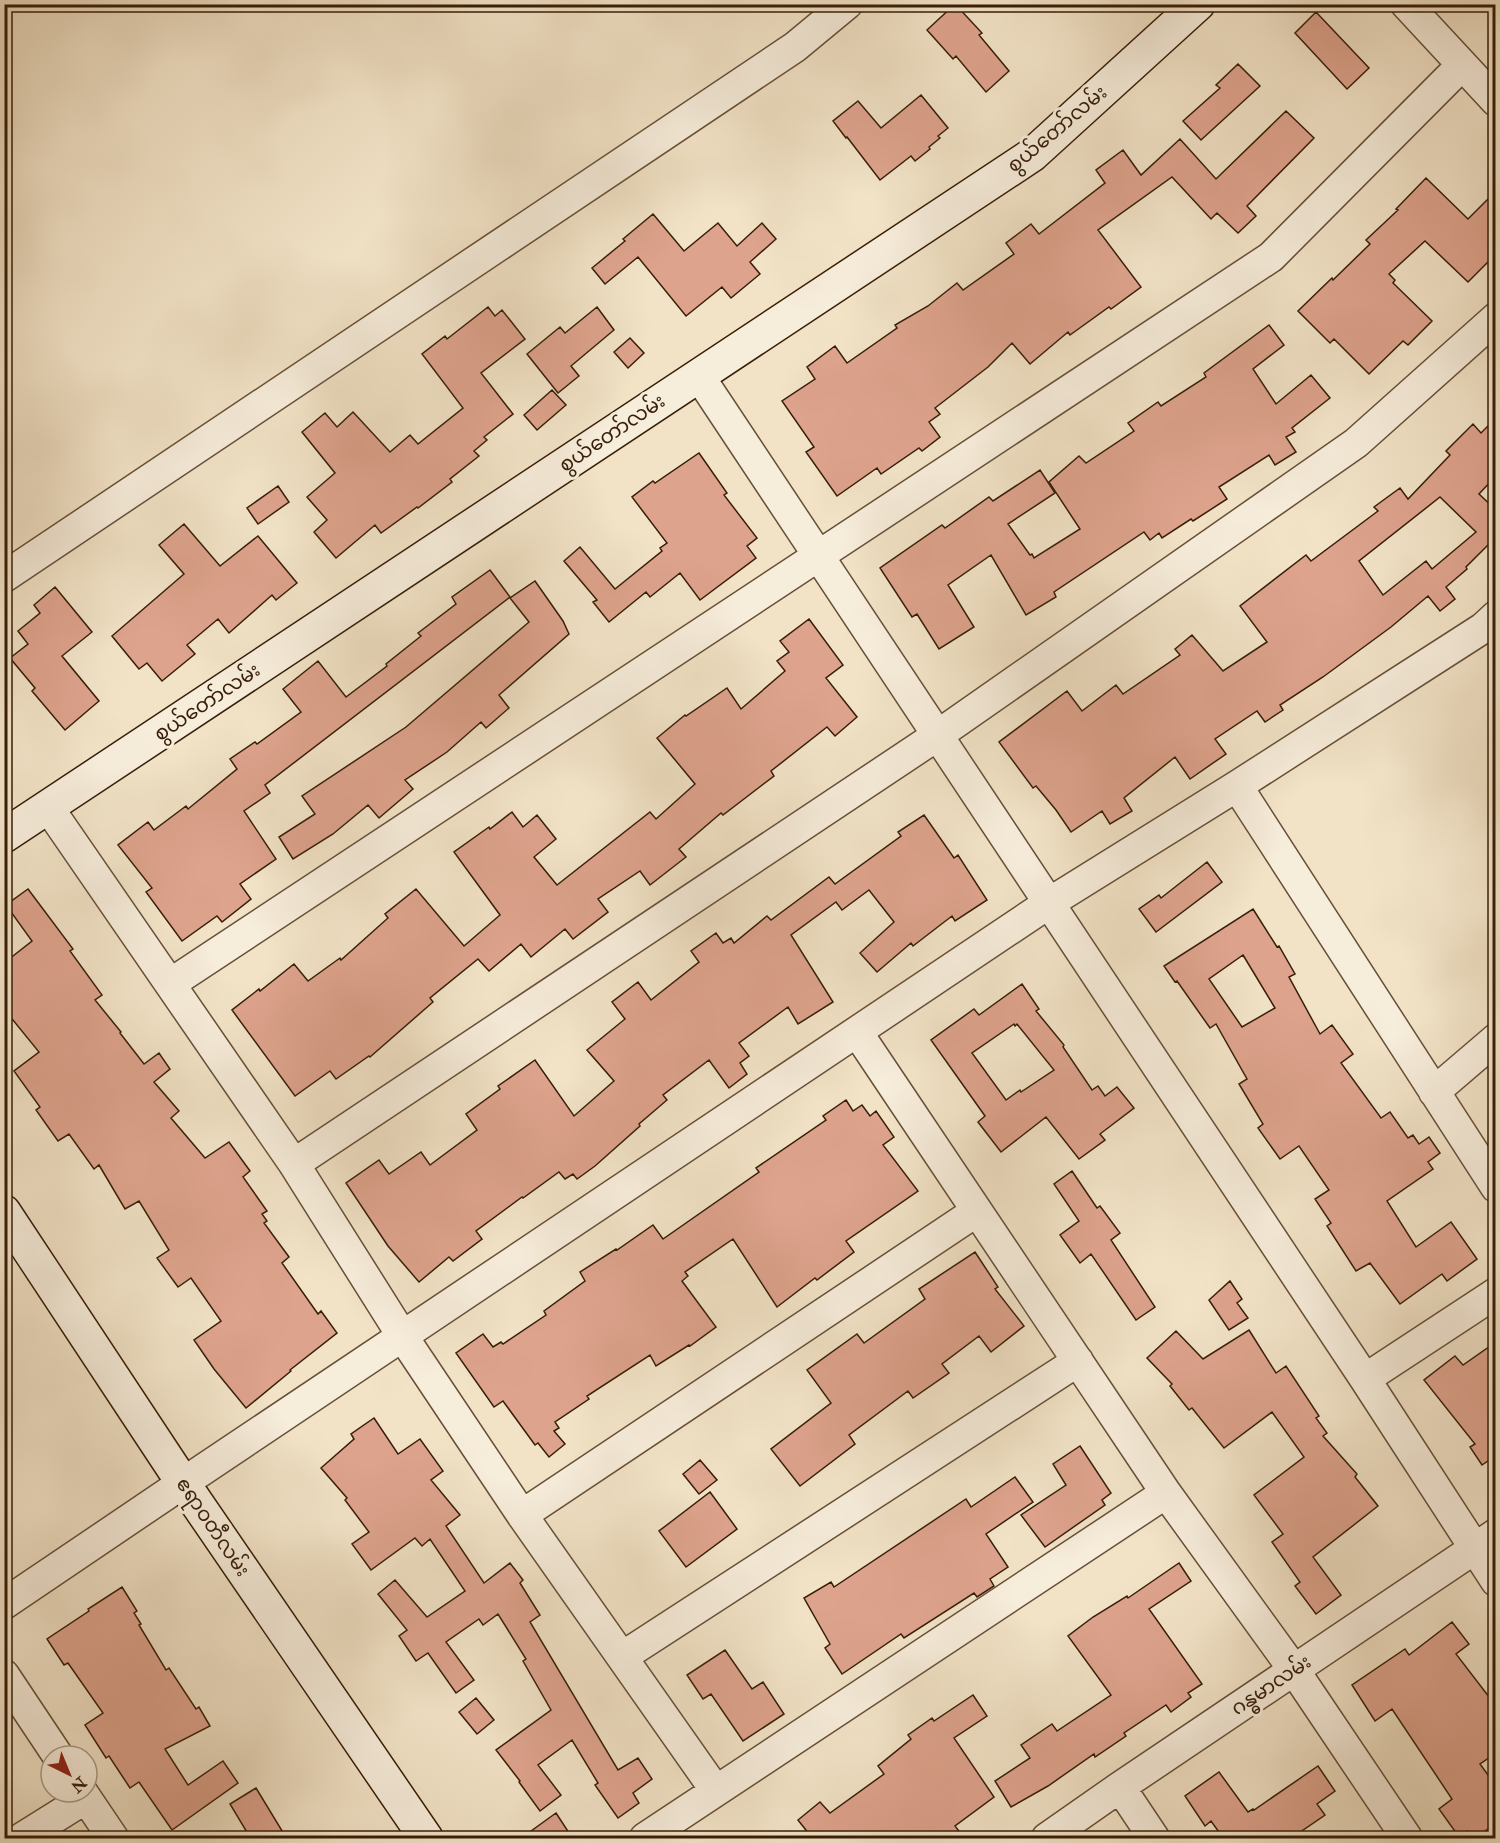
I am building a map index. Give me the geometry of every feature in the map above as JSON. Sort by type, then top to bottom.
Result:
[{"type":"street","points":[[4,577],[795,47],[847,4]]},
{"type":"street","name":"စွယ်တော်လမ်း","points":[[4,836],[1032,155],[1198,4]]},
{"type":"street","points":[[1406,4],[1496,101]]},
{"type":"street","points":[[170,984],[1271,258],[1462,65]]},
{"type":"street","points":[[294,1164],[938,735],[1356,443],[1496,318]]},
{"type":"street","points":[[699,376],[1365,1379],[1485,1541],[1496,1581]]},
{"type":"street","points":[[4,1604],[1049,903],[1237,786],[1483,627],[1496,616]]},
{"type":"street","points":[[1237,786],[1496,1187]]},
{"type":"street","points":[[48,807],[294,1164],[403,1337],[522,1515],[716,1791]]},
{"type":"street","points":[[857,1032],[1166,1493],[1294,1670],[1407,1839]]},
{"type":"street","points":[[1434,1092],[1496,1039]]},
{"type":"street","points":[[522,1515],[977,1211]]},
{"type":"street","name":"ဧရာဝတီလမ်း","points":[[4,1212],[183,1483],[426,1839]]},
{"type":"street","points":[[1365,1379],[1496,1293]]},
{"type":"street","points":[[622,1657],[1078,1361]]},
{"type":"street","points":[[645,1839],[1166,1493]]},
{"type":"street","name":"ဂန္ဓမာလမ်း","points":[[1047,1839],[1120,1787],[1485,1541]]},
{"type":"street","points":[[4,1675],[50,1744]]},
{"type":"street","points":[[1120,1787],[1154,1839]]},
{"type":"street","points":[[22,1839],[71,1804]]},
{"type":"street","points":[[90,1804],[113,1839]]},
{"type":"building","points":[[955,4],[982,33],[979,35],[1009,71],[986,92],[956,56],[953,59],[927,30]]},
{"type":"building","points":[[1316,12],[1369,68],[1347,89],[1295,33]]},
{"type":"building","points":[[1238,64],[1260,86],[1201,140],[1183,121],[1220,88],[1216,85]]},
{"type":"building","points":[[921,95],[948,128],[938,136],[940,138],[929,147],[930,149],[915,161],[911,156],[880,180],[833,121],[858,101],[881,128]]},
{"type":"building","points":[[1286,111],[1314,138],[1247,206],[1256,216],[1238,233],[1217,213],[1211,219],[1172,177],[1098,230],[1141,287],[1070,335],[1068,332],[1030,364],[1012,343],[988,367],[935,408],[940,414],[929,422],[940,437],[922,451],[919,448],[881,474],[877,468],[837,496],[806,452],[814,447],[782,401],[815,379],[807,367],[835,346],[847,363],[897,328],[895,325],[928,306],[957,283],[963,290],[1014,254],[1006,243],[1031,224],[1039,234],[1105,183],[1096,170],[1123,150],[1141,175],[1180,139],[1216,179]]},
{"type":"building","points":[[1426,178],[1468,219],[1496,191],[1496,254],[1468,282],[1425,241],[1389,274],[1395,280],[1393,283],[1432,321],[1408,345],[1403,341],[1369,374],[1334,339],[1330,343],[1298,311],[1370,244],[1366,240],[1398,210],[1396,209]]},
{"type":"building","points":[[653,214],[684,251],[718,223],[737,246],[762,223],[776,239],[750,262],[760,274],[731,298],[722,287],[686,316],[638,257],[605,284],[592,268]]},
{"type":"building","points":[[488,307],[495,316],[502,310],[525,339],[481,373],[513,414],[484,437],[487,440],[474,451],[479,456],[450,479],[452,482],[381,533],[375,525],[336,558],[314,532],[327,520],[307,497],[335,473],[302,432],[325,413],[337,427],[353,412],[390,452],[410,435],[418,444],[463,408],[422,354],[445,336],[447,339]]},
{"type":"building","points":[[597,307],[614,330],[571,366],[579,376],[558,393],[527,354],[560,327],[565,333]]},
{"type":"building","points":[[1269,325],[1284,345],[1253,369],[1276,404],[1311,375],[1330,398],[1292,428],[1295,432],[1286,437],[1296,452],[1275,465],[1269,455],[1219,487],[1227,499],[1162,538],[1159,533],[1150,540],[1144,532],[1054,592],[1056,597],[1026,615],[991,555],[948,585],[974,627],[939,649],[917,614],[912,617],[880,568],[942,525],[945,528],[989,497],[993,501],[1040,470],[1055,493],[1008,524],[1034,558],[1080,529],[1049,482],[1079,456],[1086,463],[1134,431],[1128,423],[1158,402],[1161,406],[1206,377],[1204,373]]},
{"type":"building","points":[[630,338],[644,353],[628,368],[614,352]]},
{"type":"building","points":[[552,390],[566,405],[537,430],[524,415]]},
{"type":"building","points":[[1496,418],[1495,477],[1479,494],[1496,510],[1496,551],[1489,544],[1466,567],[1467,569],[1446,587],[1455,599],[1440,611],[1428,596],[1391,627],[1323,677],[1280,705],[1283,710],[1265,722],[1257,711],[1215,739],[1226,754],[1190,779],[1175,757],[1124,798],[1132,811],[1110,824],[1102,811],[1071,832],[1036,786],[1033,788],[999,742],[1067,691],[1082,711],[1116,685],[1123,694],[1180,655],[1175,649],[1192,635],[1223,671],[1267,642],[1240,606],[1306,555],[1311,561],[1378,511],[1374,507],[1400,488],[1408,499],[1450,455],[1446,451],[1473,424],[1481,433]],"holes":[[[1440,497],[1476,532],[1432,569],[1426,561],[1383,595],[1359,561]]]},
{"type":"building","points":[[699,453],[727,493],[724,495],[757,538],[747,546],[756,558],[700,600],[680,573],[650,597],[646,592],[609,622],[593,602],[597,600],[564,561],[580,547],[615,589],[662,551],[660,548],[667,543],[632,497],[653,481],[655,483]]},
{"type":"building","points":[[278,486],[289,502],[258,524],[247,508]]},
{"type":"building","points":[[184,524],[220,566],[258,536],[297,583],[276,600],[272,595],[229,633],[218,619],[187,645],[195,654],[162,681],[147,663],[139,669],[112,636],[184,574],[159,545]]},
{"type":"building","points":[[490,570],[510,597],[265,785],[270,793],[244,811],[276,859],[240,884],[251,899],[222,922],[217,916],[182,941],[146,892],[152,888],[118,845],[148,822],[154,830],[186,806],[188,809],[237,769],[230,759],[255,742],[257,744],[301,712],[283,689],[318,661],[346,697],[387,666],[386,664],[421,636],[418,633],[456,604],[452,597]]},
{"type":"building","points":[[535,581],[563,621],[569,634],[499,695],[509,708],[486,728],[481,722],[447,752],[405,780],[413,789],[379,818],[368,805],[333,834],[293,859],[279,837],[315,814],[302,796],[406,727],[529,622],[510,598]]},
{"type":"building","points":[[55,587],[92,632],[62,656],[99,701],[65,730],[32,691],[35,688],[10,658],[28,644],[18,631],[40,613],[34,605]]},
{"type":"building","points":[[809,619],[843,665],[826,678],[857,717],[835,736],[827,727],[771,771],[774,776],[723,815],[721,813],[679,849],[686,857],[650,885],[640,871],[598,899],[608,912],[573,939],[565,929],[531,957],[521,944],[489,971],[478,959],[430,998],[433,1002],[370,1057],[336,1079],[330,1071],[295,1096],[232,1010],[294,964],[308,981],[340,958],[341,960],[388,918],[385,914],[416,889],[464,946],[500,915],[454,852],[512,812],[523,827],[537,815],[556,839],[534,857],[557,885],[650,812],[656,819],[695,784],[657,738],[685,715],[727,688],[741,709],[785,671],[777,661],[789,652],[780,641]]},
{"type":"building","points":[[924,815],[954,858],[958,855],[987,900],[955,921],[952,916],[913,946],[911,943],[877,972],[860,953],[894,922],[869,890],[842,910],[836,902],[791,935],[833,1002],[798,1024],[788,1007],[739,1043],[749,1056],[740,1063],[747,1074],[729,1088],[709,1060],[663,1095],[667,1100],[595,1166],[577,1179],[573,1174],[565,1179],[559,1172],[476,1231],[482,1239],[453,1261],[449,1257],[419,1282],[388,1246],[346,1183],[379,1160],[389,1174],[421,1152],[430,1165],[477,1130],[466,1114],[500,1089],[498,1086],[535,1060],[574,1116],[614,1081],[587,1050],[625,1019],[612,1002],[638,982],[651,1000],[699,962],[691,951],[716,933],[723,943],[731,938],[734,943],[767,916],[771,920],[829,877],[835,884],[901,836],[898,832]]},
{"type":"building","points":[[1207,862],[1222,882],[1156,932],[1139,909],[1159,895],[1161,898]]},
{"type":"building","points":[[28,889],[73,949],[70,951],[102,995],[95,1000],[144,1064],[159,1053],[170,1069],[154,1082],[179,1111],[171,1118],[205,1158],[229,1142],[250,1171],[243,1177],[267,1211],[262,1214],[267,1221],[264,1223],[289,1257],[282,1263],[318,1314],[321,1311],[337,1333],[246,1408],[194,1340],[221,1321],[191,1278],[178,1287],[157,1258],[169,1250],[139,1201],[125,1209],[99,1165],[94,1169],[69,1134],[58,1141],[36,1110],[40,1107],[14,1071],[39,1052],[4,1009],[4,963],[32,941],[6,905]]},
{"type":"building","points":[[1253,909],[1295,974],[1289,977],[1320,1034],[1332,1025],[1353,1054],[1341,1063],[1381,1118],[1390,1112],[1408,1138],[1413,1135],[1419,1144],[1429,1137],[1440,1153],[1428,1162],[1433,1169],[1387,1201],[1416,1247],[1451,1222],[1477,1259],[1447,1281],[1442,1274],[1400,1304],[1370,1263],[1356,1271],[1327,1226],[1331,1223],[1315,1199],[1329,1190],[1299,1146],[1280,1159],[1258,1128],[1263,1124],[1239,1084],[1247,1079],[1216,1024],[1210,1028],[1164,966]],"holes":[[[1243,955],[1275,1008],[1242,1027],[1209,979]]]},
{"type":"building","points":[[1022,984],[1039,1009],[1036,1011],[1064,1045],[1063,1047],[1092,1090],[1098,1086],[1105,1096],[1117,1087],[1134,1108],[1100,1134],[1105,1140],[1079,1159],[1046,1117],[1001,1152],[978,1122],[985,1116],[931,1040],[974,1009],[979,1015]],"holes":[[[1014,1024],[1015,1026],[1017,1024],[1054,1070],[1006,1100],[972,1053]]]},
{"type":"building","points":[[846,1100],[853,1111],[862,1105],[870,1116],[876,1111],[894,1137],[883,1145],[918,1191],[846,1241],[854,1252],[777,1307],[733,1239],[685,1272],[688,1276],[682,1281],[716,1327],[656,1366],[650,1355],[587,1396],[589,1399],[555,1422],[559,1428],[554,1431],[565,1444],[549,1457],[538,1443],[535,1445],[503,1401],[494,1407],[456,1353],[483,1334],[493,1347],[501,1342],[503,1344],[546,1315],[544,1311],[585,1281],[580,1272],[653,1225],[663,1239],[759,1172],[756,1168],[826,1120],[823,1116]]},
{"type":"building","points":[[1072,1171],[1097,1208],[1100,1206],[1120,1233],[1111,1240],[1155,1307],[1136,1320],[1091,1254],[1080,1263],[1060,1235],[1079,1221],[1054,1184]]},
{"type":"building","points":[[975,1252],[998,1287],[995,1289],[1024,1326],[991,1352],[979,1336],[942,1364],[949,1373],[913,1398],[908,1391],[849,1435],[855,1444],[800,1486],[771,1449],[831,1403],[807,1370],[857,1334],[864,1343],[925,1299],[919,1289]]},
{"type":"building","points":[[1230,1281],[1242,1299],[1237,1303],[1248,1318],[1229,1330],[1209,1300]]},
{"type":"building","points":[[1249,1330],[1276,1373],[1286,1366],[1319,1416],[1316,1418],[1327,1433],[1323,1436],[1357,1474],[1355,1477],[1378,1506],[1313,1557],[1341,1595],[1316,1614],[1295,1586],[1300,1582],[1272,1542],[1283,1534],[1254,1495],[1304,1457],[1272,1412],[1224,1448],[1192,1408],[1189,1410],[1170,1386],[1172,1384],[1147,1358],[1176,1331],[1203,1359]]},
{"type":"building","points":[[1496,1342],[1496,1470],[1488,1461],[1482,1465],[1470,1447],[1475,1444],[1424,1380],[1455,1356],[1463,1365]]},
{"type":"building","points":[[374,1418],[398,1454],[420,1439],[443,1471],[431,1480],[460,1515],[446,1526],[484,1583],[510,1563],[523,1580],[520,1583],[540,1615],[530,1622],[618,1770],[638,1758],[652,1779],[633,1793],[639,1803],[618,1818],[595,1785],[598,1783],[572,1740],[538,1765],[561,1795],[540,1811],[496,1750],[551,1710],[523,1661],[526,1659],[498,1614],[483,1625],[479,1619],[446,1642],[474,1680],[456,1693],[428,1653],[416,1661],[399,1636],[407,1630],[378,1594],[395,1580],[427,1617],[465,1591],[430,1539],[422,1546],[415,1538],[371,1570],[352,1544],[369,1532],[345,1500],[347,1498],[321,1468],[354,1439],[351,1434]]},
{"type":"building","points":[[1080,1446],[1111,1493],[1102,1500],[1105,1505],[1045,1547],[1021,1515],[1066,1485],[1053,1464]]},
{"type":"building","points":[[700,1460],[717,1480],[699,1494],[683,1474]]},
{"type":"building","points":[[1015,1477],[1033,1502],[986,1534],[1008,1567],[990,1579],[994,1586],[977,1597],[974,1593],[904,1638],[901,1634],[842,1674],[825,1648],[830,1644],[804,1598],[831,1582],[834,1587],[966,1499],[971,1507]]},
{"type":"building","points":[[710,1492],[737,1529],[686,1567],[659,1531]]},
{"type":"building","points":[[1179,1563],[1191,1581],[1149,1609],[1202,1684],[1188,1693],[1191,1697],[1171,1712],[1166,1705],[1124,1733],[1126,1736],[1095,1757],[1094,1754],[1048,1786],[1011,1807],[995,1781],[1030,1758],[1021,1745],[1052,1724],[1057,1731],[1111,1695],[1068,1636],[1093,1617],[1127,1596],[1128,1598]]},
{"type":"building","points":[[122,1587],[137,1611],[134,1613],[141,1624],[139,1625],[166,1670],[169,1668],[196,1709],[199,1707],[210,1726],[165,1749],[188,1785],[223,1761],[238,1783],[172,1830],[139,1782],[130,1788],[109,1756],[106,1758],[85,1725],[103,1713],[68,1663],[64,1665],[47,1639],[89,1611],[88,1609]]},
{"type":"building","points":[[1452,1622],[1469,1644],[1456,1654],[1496,1706],[1496,1753],[1480,1764],[1496,1786],[1496,1823],[1474,1839],[1467,1831],[1459,1837],[1439,1809],[1452,1799],[1392,1709],[1375,1721],[1352,1685],[1405,1649],[1409,1655]]},
{"type":"building","points":[[725,1650],[752,1689],[763,1682],[784,1714],[743,1741],[711,1694],[703,1699],[687,1675]]},
{"type":"building","points":[[973,1695],[987,1716],[954,1738],[994,1797],[955,1826],[965,1839],[813,1839],[798,1820],[820,1802],[830,1813],[884,1774],[878,1766],[911,1739],[908,1735],[932,1718],[934,1721]]},
{"type":"building","points":[[476,1698],[494,1720],[477,1734],[459,1712]]},
{"type":"building","points":[[1318,1766],[1335,1791],[1317,1804],[1325,1815],[1290,1839],[1224,1839],[1211,1821],[1205,1826],[1185,1796],[1219,1772],[1248,1812]]},
{"type":"building","points":[[256,1788],[287,1839],[251,1839],[230,1804]]},
{"type":"building","points":[[556,1813],[573,1839],[520,1839]]}]
